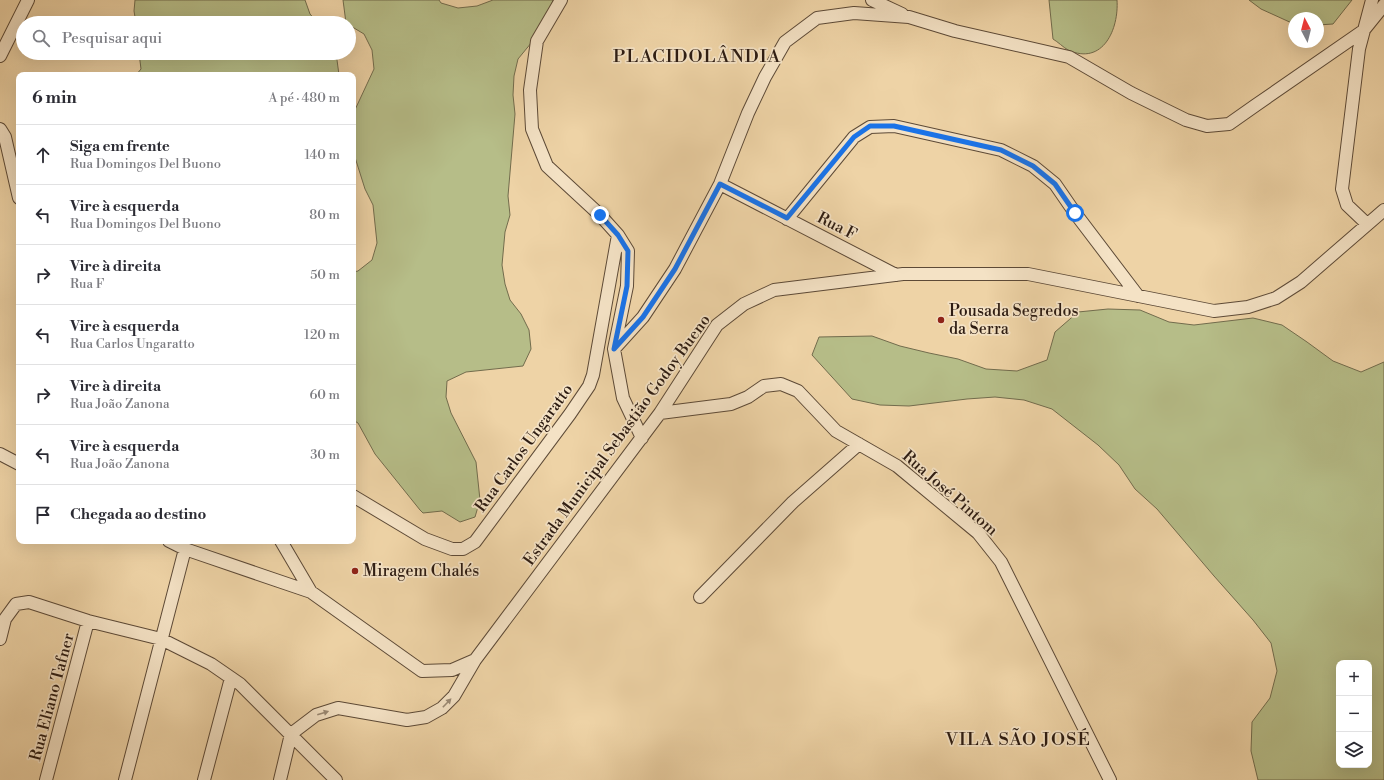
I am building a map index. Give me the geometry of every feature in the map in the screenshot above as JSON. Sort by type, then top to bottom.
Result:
[{"type":"street","points":[[20,16],[28,0]]},
{"type":"street","points":[[561,0],[537,41],[530,90],[532,129],[547,166],[600,215],[618,235],[628,251],[627,286],[614,349],[623,398],[642,438]]},
{"type":"street","points":[[872,0],[909,17],[956,31],[1070,57],[1131,93],[1186,120],[1207,126],[1229,124],[1363,30],[1384,5]]},
{"type":"street","points":[[1367,224],[1347,205],[1342,189],[1359,48],[1372,0]]},
{"type":"street","points":[[614,349],[643,317],[675,269],[720,184],[748,113],[765,77],[786,42],[817,18],[854,13],[909,17]]},
{"type":"street","points":[[0,56],[16,24]]},
{"type":"street","points":[[787,218],[854,137],[870,126],[894,126],[1001,150],[1033,166],[1055,184],[1138,296]]},
{"type":"street","points":[[0,129],[5,137],[16,185]]},
{"type":"street","name":"Rua F","points":[[720,184],[896,275]]},
{"type":"street","name":"Estrada Municipal Sebastião Godoy Bueno","points":[[175,544],[185,549],[311,592],[422,671],[452,670],[475,660],[642,438],[660,413],[717,324],[744,304],[774,290],[896,275],[1028,274],[1214,311],[1248,307],[1276,298],[1301,282],[1384,210]]},
{"type":"street","name":"Rua Carlos Ungaratto","points":[[356,498],[425,539],[452,549],[463,549],[475,542],[570,414],[588,386],[593,375],[618,235]]},
{"type":"street","name":"Rua José Pintom","points":[[660,413],[731,404],[748,397],[764,386],[780,384],[798,392],[836,431],[897,466],[978,534],[1001,562],[1110,780]]},
{"type":"street","points":[[700,597],[793,502],[859,444]]},
{"type":"street","points":[[0,454],[16,462]]},
{"type":"street","points":[[283,544],[311,592]]},
{"type":"street","points":[[125,780],[185,549]]},
{"type":"street","points":[[0,639],[5,619],[16,604],[28,602],[88,621],[161,639],[211,664],[240,684],[336,780]]},
{"type":"street","name":"Rua Eliano Tafner","points":[[46,780],[88,621]]},
{"type":"street","points":[[280,780],[291,734],[316,715],[338,708],[408,720],[426,717],[442,708],[454,696],[475,660]]},
{"type":"street","points":[[204,780],[231,678]]},
{"type":"green space","points":[[135,0],[305,0],[312,16],[135,16]]},
{"type":"green space","points":[[343,0],[439,0],[441,3],[458,8],[477,6],[493,0],[553,0],[549,14],[541,31],[518,59],[514,76],[513,95],[515,114],[508,196],[510,215],[505,232],[502,265],[505,284],[510,300],[521,314],[529,330],[531,349],[523,366],[466,372],[447,381],[446,397],[451,413],[476,462],[480,500],[475,517],[460,522],[442,511],[423,513],[375,454],[356,422],[356,271],[372,260],[377,243],[373,205],[365,189],[356,160],[356,108],[374,69],[372,50],[364,34],[356,29],[356,16],[345,16]]},
{"type":"green space","points":[[1049,0],[1117,0],[1117,11],[1112,33],[1099,49],[1091,53],[1080,54],[1068,50],[1053,39]]},
{"type":"green space","points":[[1249,0],[1352,0],[1333,24],[1324,25],[1324,12],[1288,12],[1288,21],[1261,9]]},
{"type":"green space","points":[[140,60],[337,60],[339,72],[138,72],[141,69]]},
{"type":"green space","points":[[1108,309],[1140,310],[1169,322],[1194,325],[1253,318],[1282,325],[1333,361],[1361,372],[1384,362],[1384,780],[1258,780],[1251,751],[1252,722],[1270,698],[1277,671],[1271,643],[1157,509],[1135,489],[1119,465],[1098,445],[1052,409],[1024,400],[995,397],[909,406],[880,405],[852,399],[812,355],[819,337],[872,336],[900,346],[958,359],[986,369],[1017,371],[1047,360],[1055,332],[1078,312]]},
{"type":"place","name":"Pousada Segredos da Serra","points":[[941,320]]},
{"type":"place","name":"Miragem Chalés","points":[[355,571]]},
{"type":"district","name":"PLACIDOLÂNDIA","points":[[697,56]]},
{"type":"district","name":"VILA SÃO JOSÉ","points":[[1018,739]]},
{"type":"route","points":[[600,215],[618,235],[628,251],[627,286],[614,349],[643,317],[675,269],[720,184],[787,218],[854,137],[870,126],[894,126],[1001,150],[1033,166],[1055,184],[1075,213]]}]
